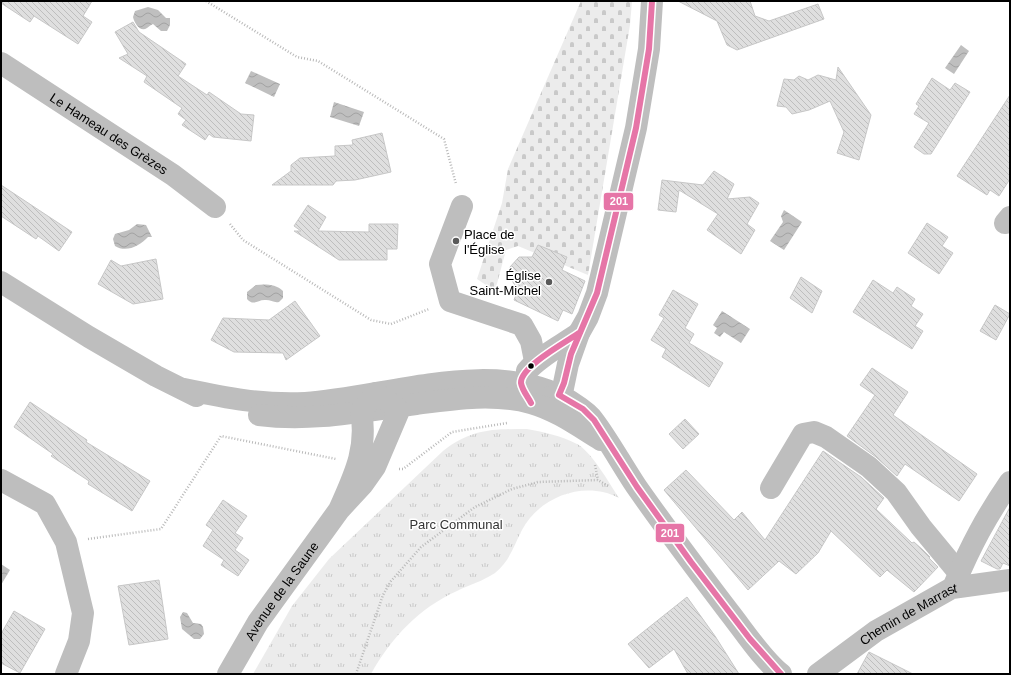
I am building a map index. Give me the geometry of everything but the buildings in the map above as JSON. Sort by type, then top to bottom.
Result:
[{"type":"street","points":[[531,403],[559,395],[565,382],[568,364],[579,333],[588,317],[597,293],[636,128],[649,49],[652,1]]},
{"type":"street","name":"Le Hameau des Grèzes","points":[[1,63],[173,174],[215,207]]},
{"type":"street","points":[[462,206],[440,264],[450,301],[522,325],[531,341],[536,361]]},
{"type":"street","points":[[1,282],[88,337],[156,376],[184,389],[210,405],[259,416],[304,418],[456,398],[494,397],[531,403],[561,415],[609,445]]},
{"type":"street","points":[[531,403],[521,383],[522,376],[536,361],[554,351],[579,333]]},
{"type":"street","points":[[184,389],[242,401],[270,404],[307,402],[468,380],[495,380],[521,383],[559,395],[583,410],[594,420],[609,445],[691,562],[750,639],[779,673]]},
{"type":"street","points":[[376,393],[396,407]]},
{"type":"street","points":[[361,411],[376,393]]},
{"type":"street","name":"Avenue de la Saune","points":[[228,674],[258,622],[338,510],[363,484],[375,467],[398,413],[396,407]]},
{"type":"street","name":"Avenue de la Saune","points":[[338,510],[359,463],[364,443],[361,411]]},
{"type":"street","points":[[772,488],[803,434],[814,432],[826,437],[869,467],[896,492],[956,580]]},
{"type":"street","points":[[1,480],[45,504],[66,542],[83,613],[79,641],[66,674]]},
{"type":"street","points":[[956,580],[985,518],[1010,482]]},
{"type":"street","name":"Chemin de Marrast","points":[[818,674],[876,632],[956,580],[1010,580]]},
{"type":"path","points":[[206,1],[297,57],[318,61],[444,139],[462,206]]},
{"type":"path","points":[[215,207],[243,240],[371,320],[391,324],[450,301]]},
{"type":"path","points":[[392,471],[403,468],[452,432],[514,422]]},
{"type":"path","points":[[66,542],[161,528],[222,436],[343,460]]},
{"type":"path","points":[[590,460],[594,464],[598,480]]},
{"type":"path","points":[[356,674],[383,596],[391,581],[420,547],[475,507],[512,489],[538,482],[598,480],[611,488]]},
{"type":"green space","points":[[581,1],[632,1],[630,25],[588,275],[518,246],[506,250],[495,291],[477,279],[502,203],[508,169]]},
{"type":"green space","name":"Parc Communal","points":[[503,429],[527,429],[546,433],[577,444],[588,453],[600,468],[619,498],[606,493],[578,491],[564,494],[540,508],[530,518],[522,530],[508,558],[495,573],[443,598],[418,615],[397,636],[371,674],[253,674],[292,606],[329,559],[443,451],[463,438],[473,434]]},
{"type":"water","points":[[148,7],[158,10],[166,18],[170,18],[170,25],[167,31],[161,31],[153,24],[144,29],[138,26],[133,17],[135,11]]},
{"type":"water","points":[[961,45],[969,51],[954,74],[945,68]]},
{"type":"water","points":[[251,71],[280,84],[274,97],[245,83]]},
{"type":"water","points":[[334,102],[364,112],[359,126],[330,117]]},
{"type":"water","points":[[784,210],[802,222],[784,250],[770,241],[783,222],[781,216]]},
{"type":"water","points":[[137,224],[146,225],[152,237],[148,237],[133,248],[124,249],[115,246],[113,239],[115,234],[129,230]]},
{"type":"water","points":[[256,285],[277,287],[283,291],[283,298],[279,302],[263,300],[254,303],[249,301],[247,299],[247,292]]},
{"type":"water","points":[[722,311],[750,329],[741,343],[724,332],[720,337],[714,333],[717,328],[713,325]]},
{"type":"water","points":[[1,564],[10,570],[1,585]]},
{"type":"water","points":[[183,612],[187,613],[193,623],[201,624],[203,627],[204,634],[200,639],[194,639],[182,629],[180,617]]},
{"type":"transit line","name":"201","points":[[559,395],[564,383],[571,354],[597,293],[636,128],[649,49],[652,1]]},
{"type":"transit line","name":"201","points":[[531,403],[521,383],[523,377],[528,370],[545,355],[579,333]]},
{"type":"transit line","name":"201","points":[[559,395],[583,409],[594,420],[637,487],[691,562],[750,639],[781,674]]},
{"type":"place","name":"Place de l'Église","points":[[456,241]]},
{"type":"place","name":"Église Saint-Michel","points":[[549,282]]}]
